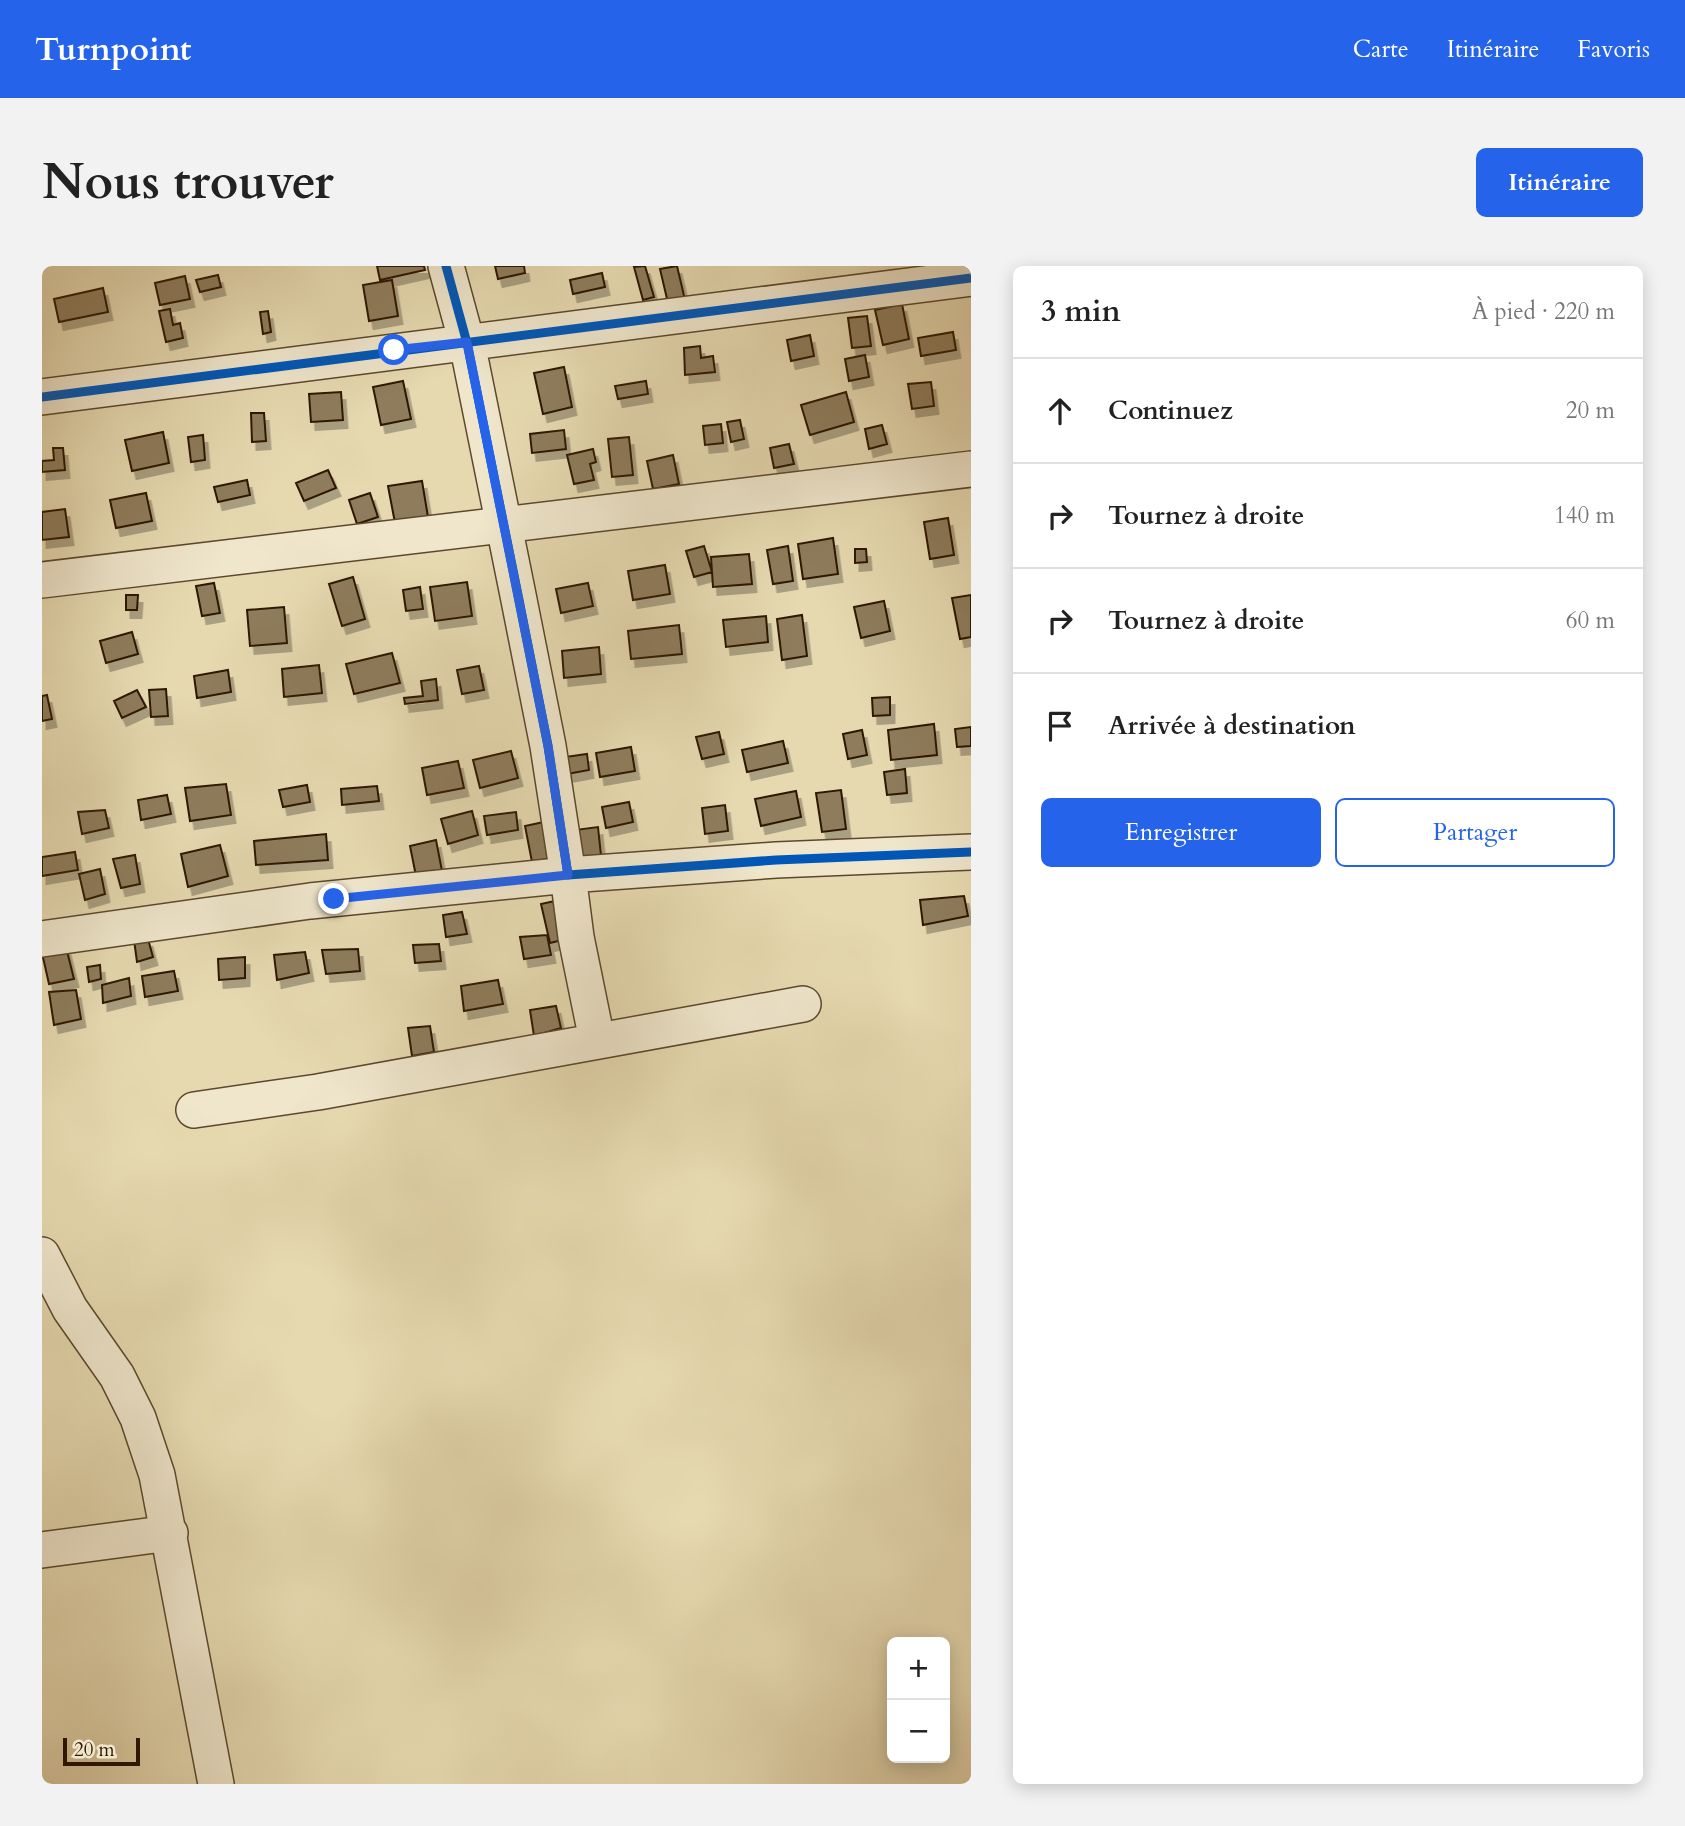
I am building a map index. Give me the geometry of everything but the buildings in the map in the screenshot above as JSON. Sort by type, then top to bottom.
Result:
[{"type":"street","points":[[446,266],[467,342],[548,746],[576,937],[597,1040]]},
{"type":"street","points":[[42,397],[971,278]]},
{"type":"street","points":[[42,580],[971,470]]},
{"type":"street","points":[[42,939],[297,903],[568,875],[776,860],[971,852]]},
{"type":"street","points":[[194,1110],[318,1092],[803,1004]]},
{"type":"street","points":[[42,1255],[70,1309],[117,1376],[138,1419],[157,1475],[216,1784]]},
{"type":"street","points":[[42,1550],[170,1533]]},
{"type":"cycle path","points":[[446,266],[467,343],[518,595],[548,746],[568,875],[776,860],[971,852]]},
{"type":"cycle path","points":[[42,397],[971,278]]},
{"type":"route","points":[[334,899],[568,875],[548,746],[467,342],[394,350]]}]
